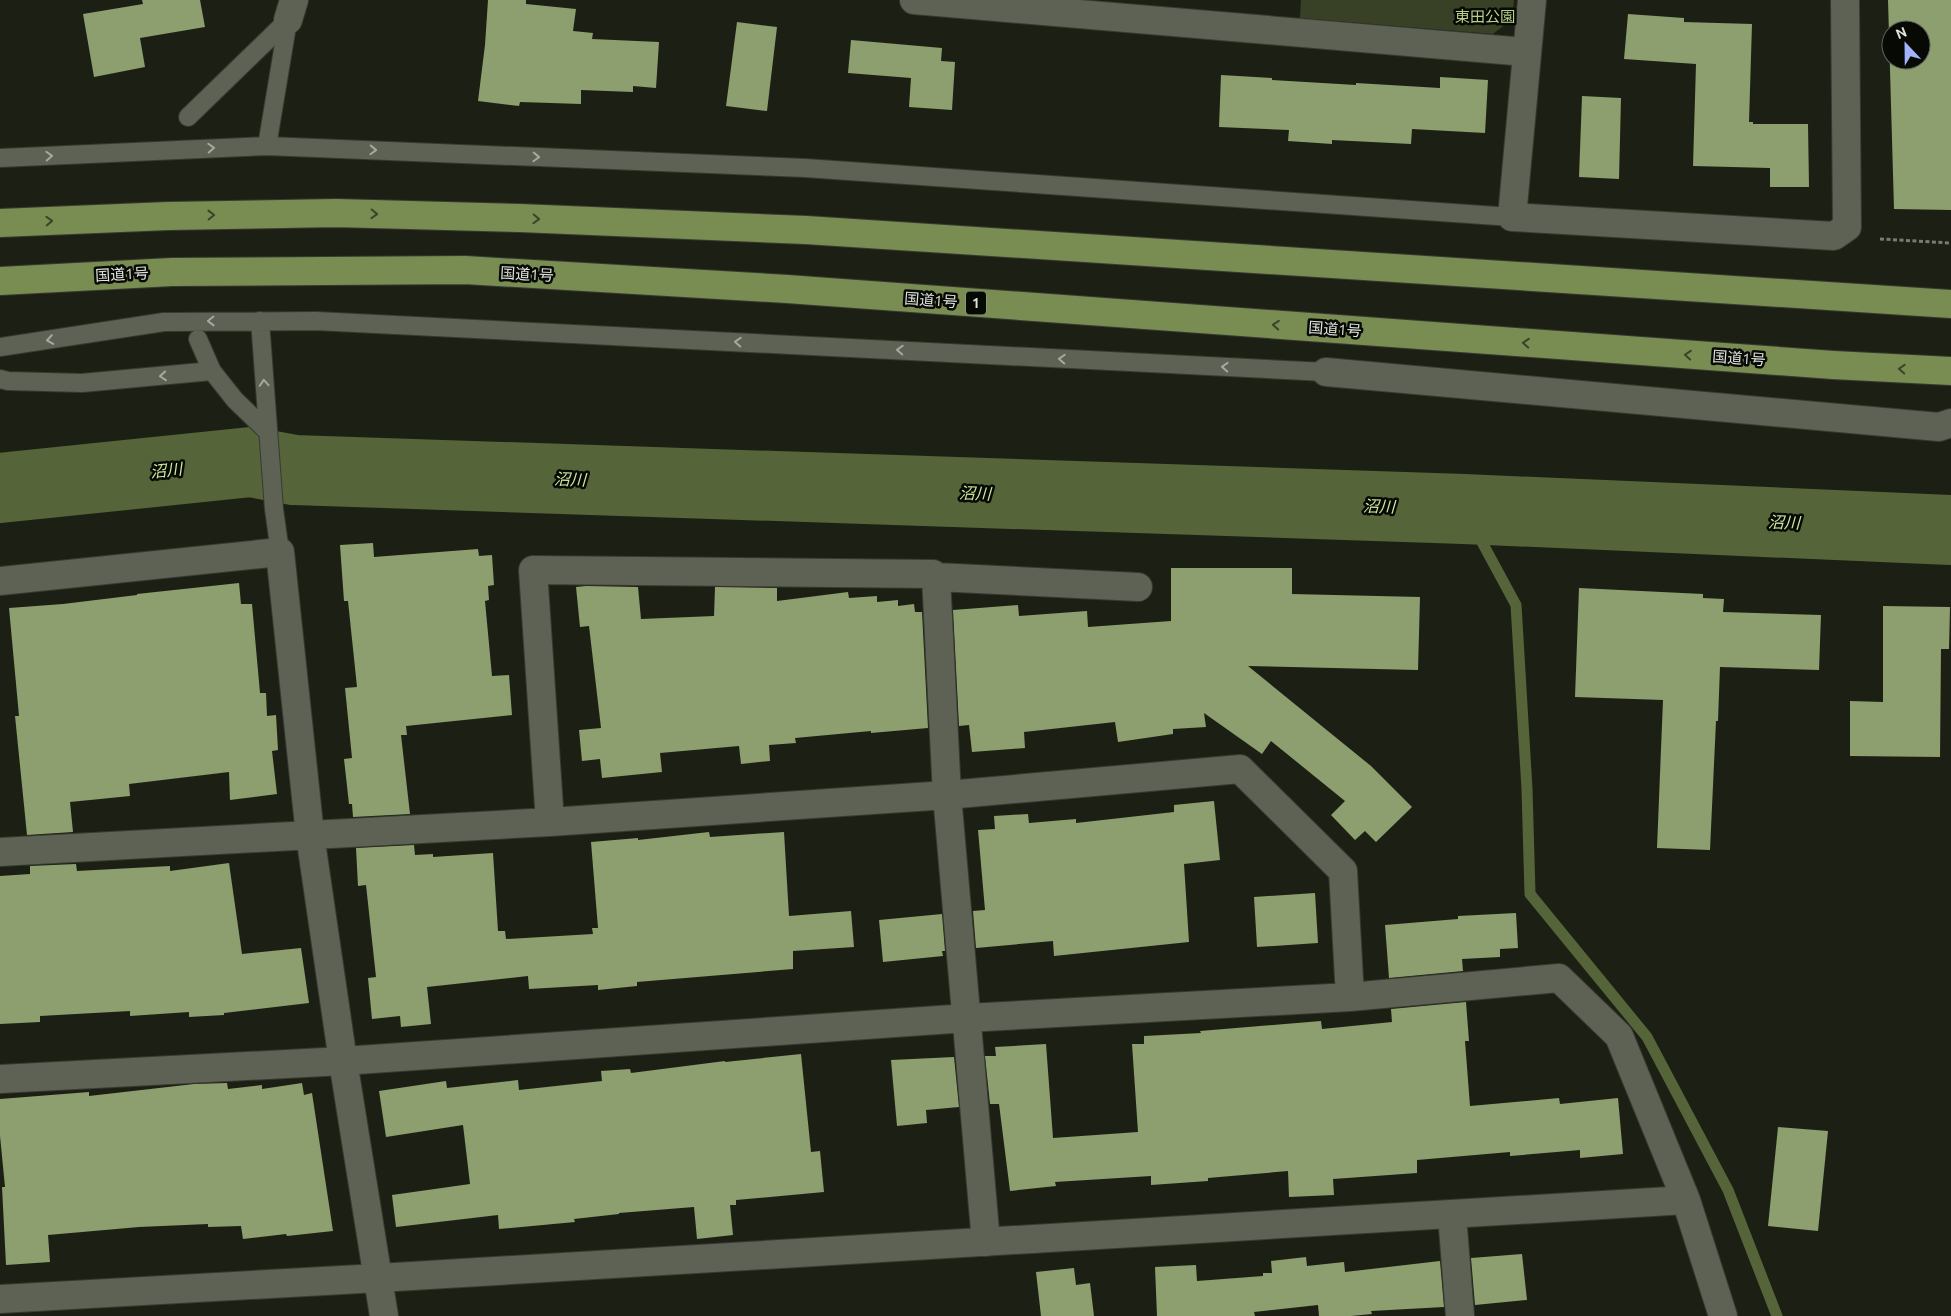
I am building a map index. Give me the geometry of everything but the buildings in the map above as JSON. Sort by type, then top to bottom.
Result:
[{"type":"highway","points":[[0,223],[168,216],[336,213],[806,230],[1951,304]]},
{"type":"highway","name":"国道1号","points":[[0,281],[172,272],[465,270],[797,290],[1833,365],[1951,371]]},
{"type":"street","points":[[914,0],[1526,52]]},
{"type":"street","points":[[1532,0],[1512,217],[1834,236],[1847,227],[1845,0]]},
{"type":"street","points":[[1326,372],[1939,427],[1951,424]]},
{"type":"street","points":[[0,581],[280,552],[310,835],[343,1061],[384,1316]]},
{"type":"street","points":[[550,822],[533,570],[933,574],[936,577],[1138,587]]},
{"type":"street","points":[[936,577],[947,794],[986,1242]]},
{"type":"street","points":[[0,852],[550,822],[947,794],[1240,769],[1343,871],[1350,997]]},
{"type":"street","points":[[0,1079],[343,1061],[967,1018],[1350,997],[1559,978],[1619,1036],[1686,1200],[1723,1316]]},
{"type":"street","points":[[0,1299],[1686,1200]]},
{"type":"street","points":[[1452,1215],[1460,1316]]},
{"type":"lane","points":[[188,117],[291,10]]},
{"type":"lane","points":[[267,146],[291,10]]},
{"type":"lane","points":[[0,158],[267,146],[805,168],[1512,217]]},
{"type":"lane","points":[[260,320],[267,431],[280,552]]},
{"type":"lane","points":[[0,347],[164,322],[316,321],[1326,372]]},
{"type":"lane","points":[[198,339],[212,371],[235,400],[267,431]]},
{"type":"lane","points":[[0,379],[8,381],[82,383],[212,371]]},
{"type":"path","points":[[1834,236],[1951,243]]},
{"type":"green space","name":"東田公園","points":[[1301,0],[1514,0],[1512,19],[1493,34],[1300,18]]},
{"type":"waterway","name":"沼川","points":[[0,488],[251,462],[294,470],[1464,509],[1951,530]]},
{"type":"waterway","points":[[1464,509],[1516,605],[1527,789],[1530,894],[1647,1037],[1728,1190],[1777,1316]]}]
